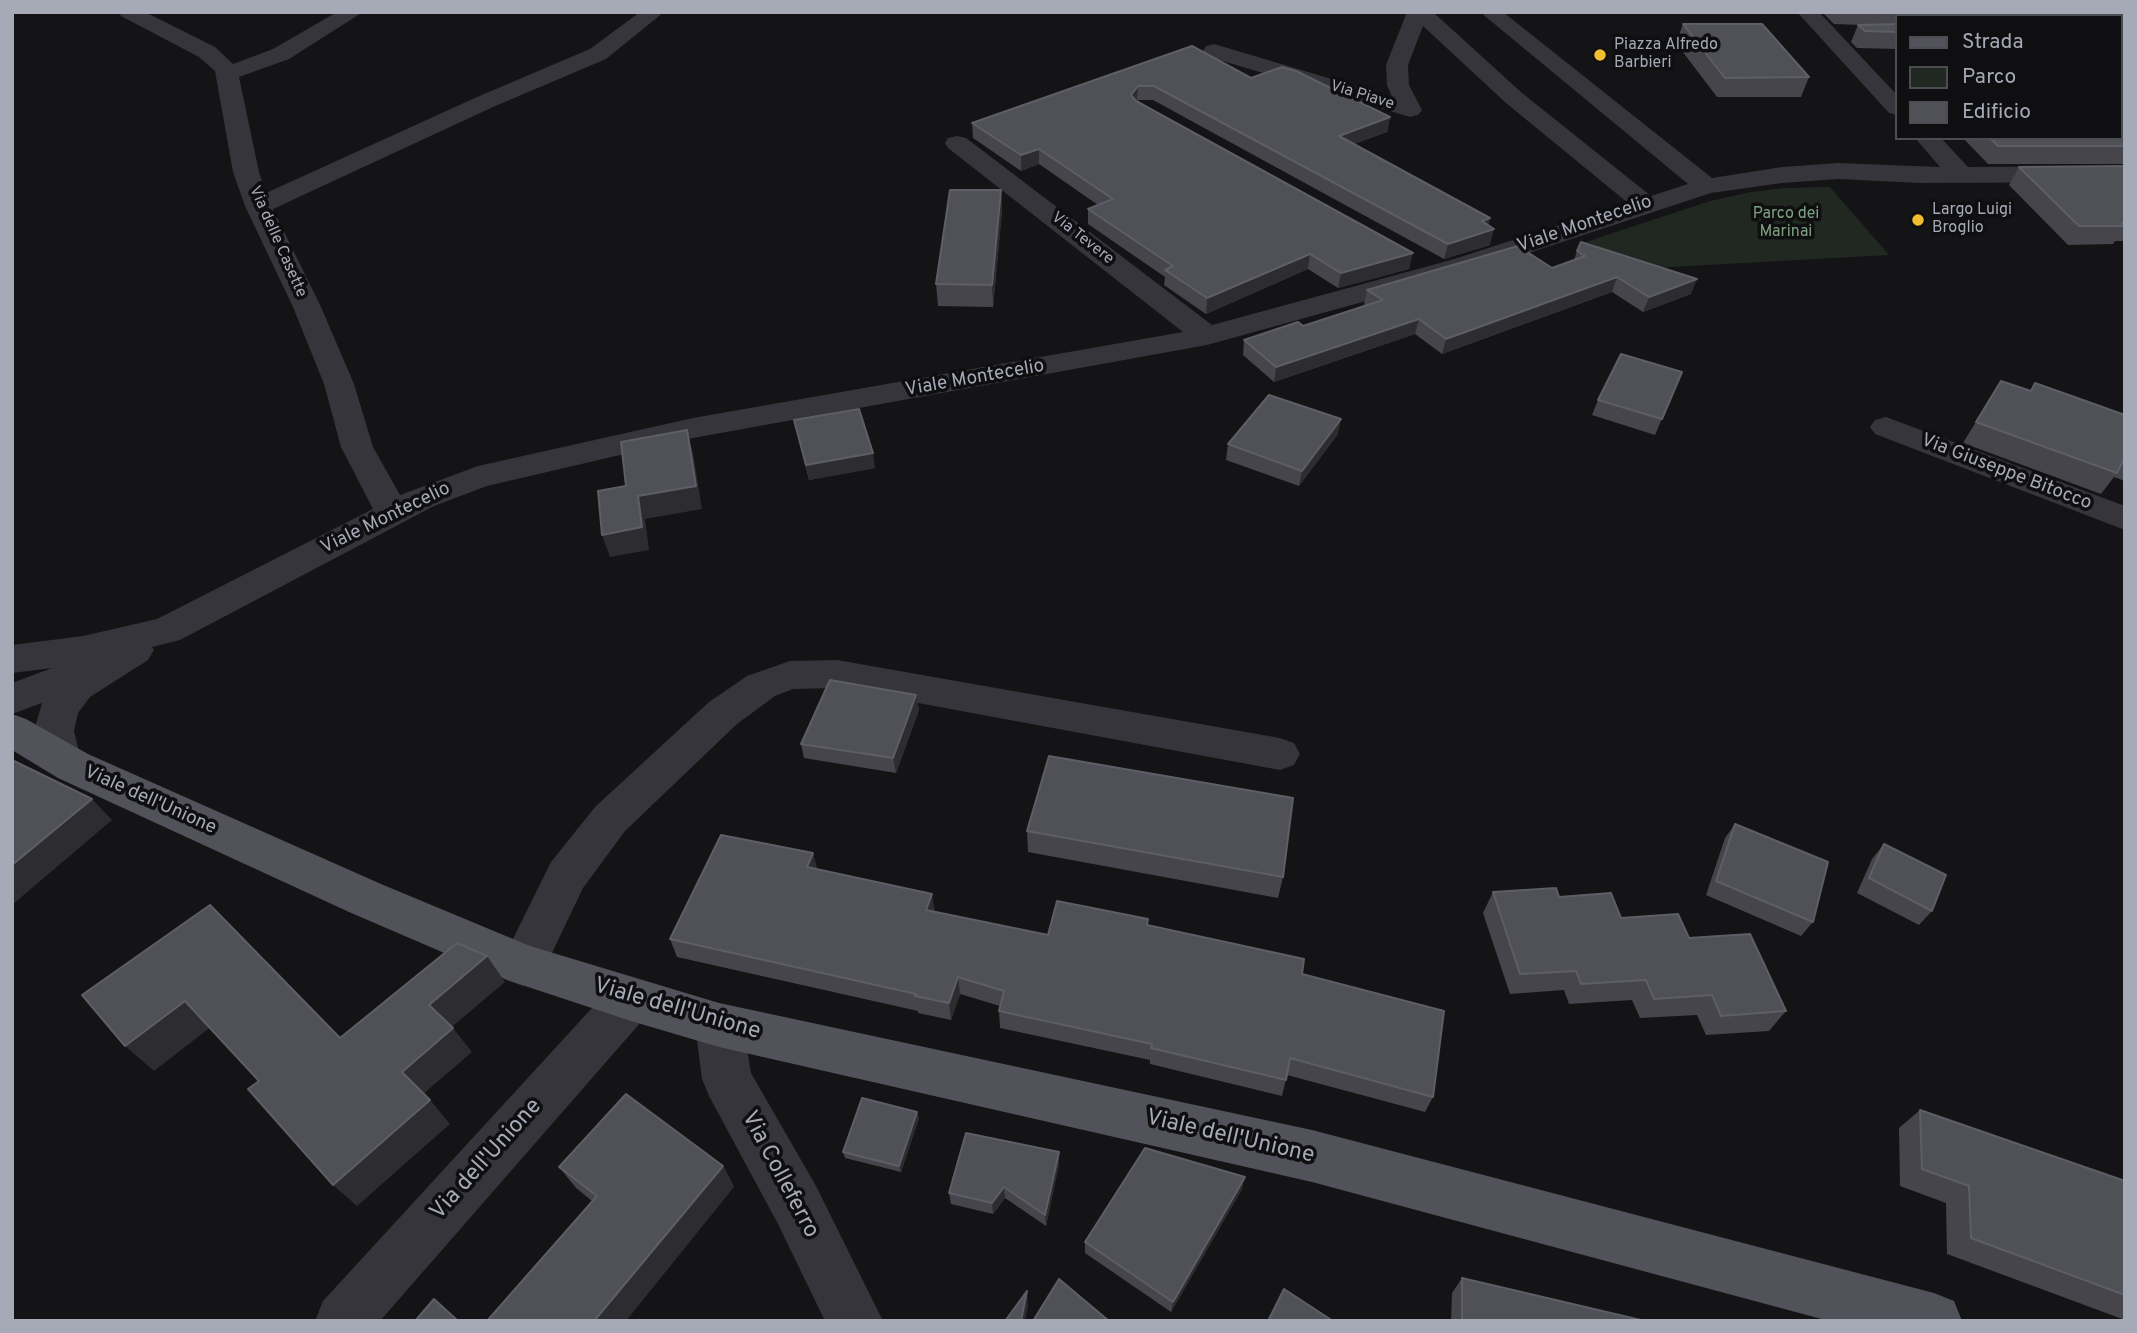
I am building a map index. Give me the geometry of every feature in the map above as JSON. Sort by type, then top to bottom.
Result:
[{"type":"main road","name":"Viale dell'Unione","points":[[12,730],[61,759],[365,898],[523,965],[631,999],[719,1025],[1312,1156],[1934,1321]]},
{"type":"street","points":[[143,14],[207,52],[228,72],[281,54],[353,12]]},
{"type":"street","points":[[258,206],[485,102],[588,59],[609,47],[654,12]]},
{"type":"street","points":[[1419,12],[1514,98],[1645,204]]},
{"type":"street","name":"Via Piave","points":[[1214,51],[1410,110],[1398,85],[1397,65],[1419,12]]},
{"type":"street","points":[[1490,12],[1707,186]]},
{"type":"street","points":[[1807,12],[1896,107]]},
{"type":"street","points":[[1826,33],[1862,33]]},
{"type":"street","name":"Via delle Casette","points":[[228,72],[246,172],[258,206],[307,307],[339,384],[356,447],[392,513]]},
{"type":"street","points":[[1929,140],[1960,174]]},
{"type":"street","name":"Via Tevere","points":[[957,143],[1207,336]]},
{"type":"street","name":"Viale Montecelio","points":[[119,651],[167,630],[392,513],[464,481],[619,443],[1207,336],[1441,272],[1707,186],[1762,177],[1823,172],[2125,174]]},
{"type":"street","points":[[1405,252],[1441,272]]},
{"type":"street","name":"Via Giuseppe Bitocco","points":[[1886,427],[2125,519]]},
{"type":"street","points":[[12,659],[83,650],[119,651]]},
{"type":"street","points":[[12,674],[119,651]]},
{"type":"street","points":[[12,699],[119,651]]},
{"type":"street","points":[[61,759],[54,731],[59,709],[76,687],[119,651]]},
{"type":"street","points":[[523,965],[567,875],[610,819],[723,713],[751,691],[779,678],[802,673],[837,674],[1280,754]]},
{"type":"street","name":"Via dell'Unione","points":[[343,1321],[631,999]]},
{"type":"street","name":"Via Colleferro","points":[[719,1025],[727,1079],[797,1205],[855,1321]]},
{"type":"green space","name":"Parco dei Marinai","points":[[1830,187],[1889,255],[1653,268],[1586,242],[1710,201],[1784,188]]},
{"type":"building","points":[[2125,12],[2125,78],[2123,14],[1907,14]]},
{"type":"building","points":[[1683,24],[1762,24],[1809,77],[1725,78]]},
{"type":"building","points":[[1896,24],[1896,32],[1865,31],[1858,25]]},
{"type":"building","points":[[1192,46],[1251,78],[1282,67],[1296,71],[1390,117],[1339,136],[1490,218],[1482,221],[1494,229],[1448,244],[1154,86],[1138,86],[1131,95],[1136,101],[1413,253],[1341,273],[1310,254],[1207,298],[1165,270],[1173,266],[1088,209],[1113,199],[1039,149],[1021,155],[972,123]]},
{"type":"building","points":[[2125,99],[2125,146],[1998,146],[1992,140],[2123,140]]},
{"type":"building","points":[[2125,166],[2125,223],[2122,223],[2125,226],[2079,226],[2019,167]]},
{"type":"building","points":[[950,190],[1001,190],[992,285],[936,284]]},
{"type":"building","points":[[1581,242],[1697,279],[1649,297],[1617,277],[1446,339],[1419,319],[1276,367],[1244,340],[1298,322],[1303,326],[1383,300],[1367,290],[1518,246],[1552,268],[1585,256],[1577,251]]},
{"type":"building","points":[[1621,354],[1682,372],[1662,419],[1598,400]]},
{"type":"building","points":[[2001,381],[2031,391],[2035,383],[2125,415],[2125,457],[2117,473],[1976,422]]},
{"type":"building","points":[[1269,395],[1341,419],[1302,471],[1228,444]]},
{"type":"building","points":[[859,409],[873,453],[806,465],[794,420]]},
{"type":"building","points":[[687,430],[696,486],[638,496],[642,527],[602,535],[598,491],[626,486],[621,442]]},
{"type":"building","points":[[830,680],[916,695],[893,758],[801,744]]},
{"type":"building","points":[[1049,756],[1293,798],[1283,877],[1027,831]]},
{"type":"building","points":[[12,760],[92,799],[12,865]]},
{"type":"building","points":[[1735,824],[1828,862],[1813,922],[1716,881]]},
{"type":"building","points":[[721,835],[813,853],[807,867],[932,894],[926,910],[1048,935],[1057,901],[1148,919],[1147,925],[1304,959],[1302,974],[1444,1011],[1433,1097],[1290,1058],[1286,1080],[1151,1048],[1152,1044],[999,1011],[1004,991],[958,977],[949,1003],[670,939]]},
{"type":"building","points":[[1884,844],[1946,875],[1932,911],[1869,878]]},
{"type":"building","points":[[1556,888],[1559,897],[1611,893],[1621,918],[1678,914],[1689,938],[1750,934],[1786,1011],[1721,1016],[1712,995],[1654,999],[1646,980],[1581,984],[1576,971],[1520,974],[1493,892]]},
{"type":"building","points":[[210,905],[340,1038],[457,943],[487,956],[429,1005],[453,1028],[402,1072],[430,1100],[333,1185],[248,1089],[259,1081],[185,1001],[125,1046],[82,995]]},
{"type":"building","points":[[626,1094],[723,1166],[594,1321],[487,1321],[597,1196],[559,1167]]},
{"type":"building","points":[[862,1098],[917,1112],[899,1166],[843,1152]]},
{"type":"building","points":[[1920,1110],[2125,1181],[2125,1295],[1971,1238],[1969,1186],[1922,1169]]},
{"type":"building","points":[[966,1133],[1059,1152],[1045,1215],[1004,1187],[992,1203],[949,1193]]},
{"type":"building","points":[[1145,1148],[1245,1177],[1173,1302],[1085,1242]]},
{"type":"building","points":[[1462,1278],[1645,1321],[1462,1321]]},
{"type":"building","points":[[1059,1279],[1109,1321],[1033,1321]]},
{"type":"building","points":[[1284,1289],[1333,1321],[1268,1321]]},
{"type":"building","points":[[1027,1291],[1021,1321],[1005,1321]]},
{"type":"building","points":[[434,1299],[458,1321],[415,1321]]},
{"type":"place","name":"Piazza Alfredo Barbieri","points":[[1600,55]]},
{"type":"place","name":"Largo Luigi Broglio","points":[[1918,220]]}]
